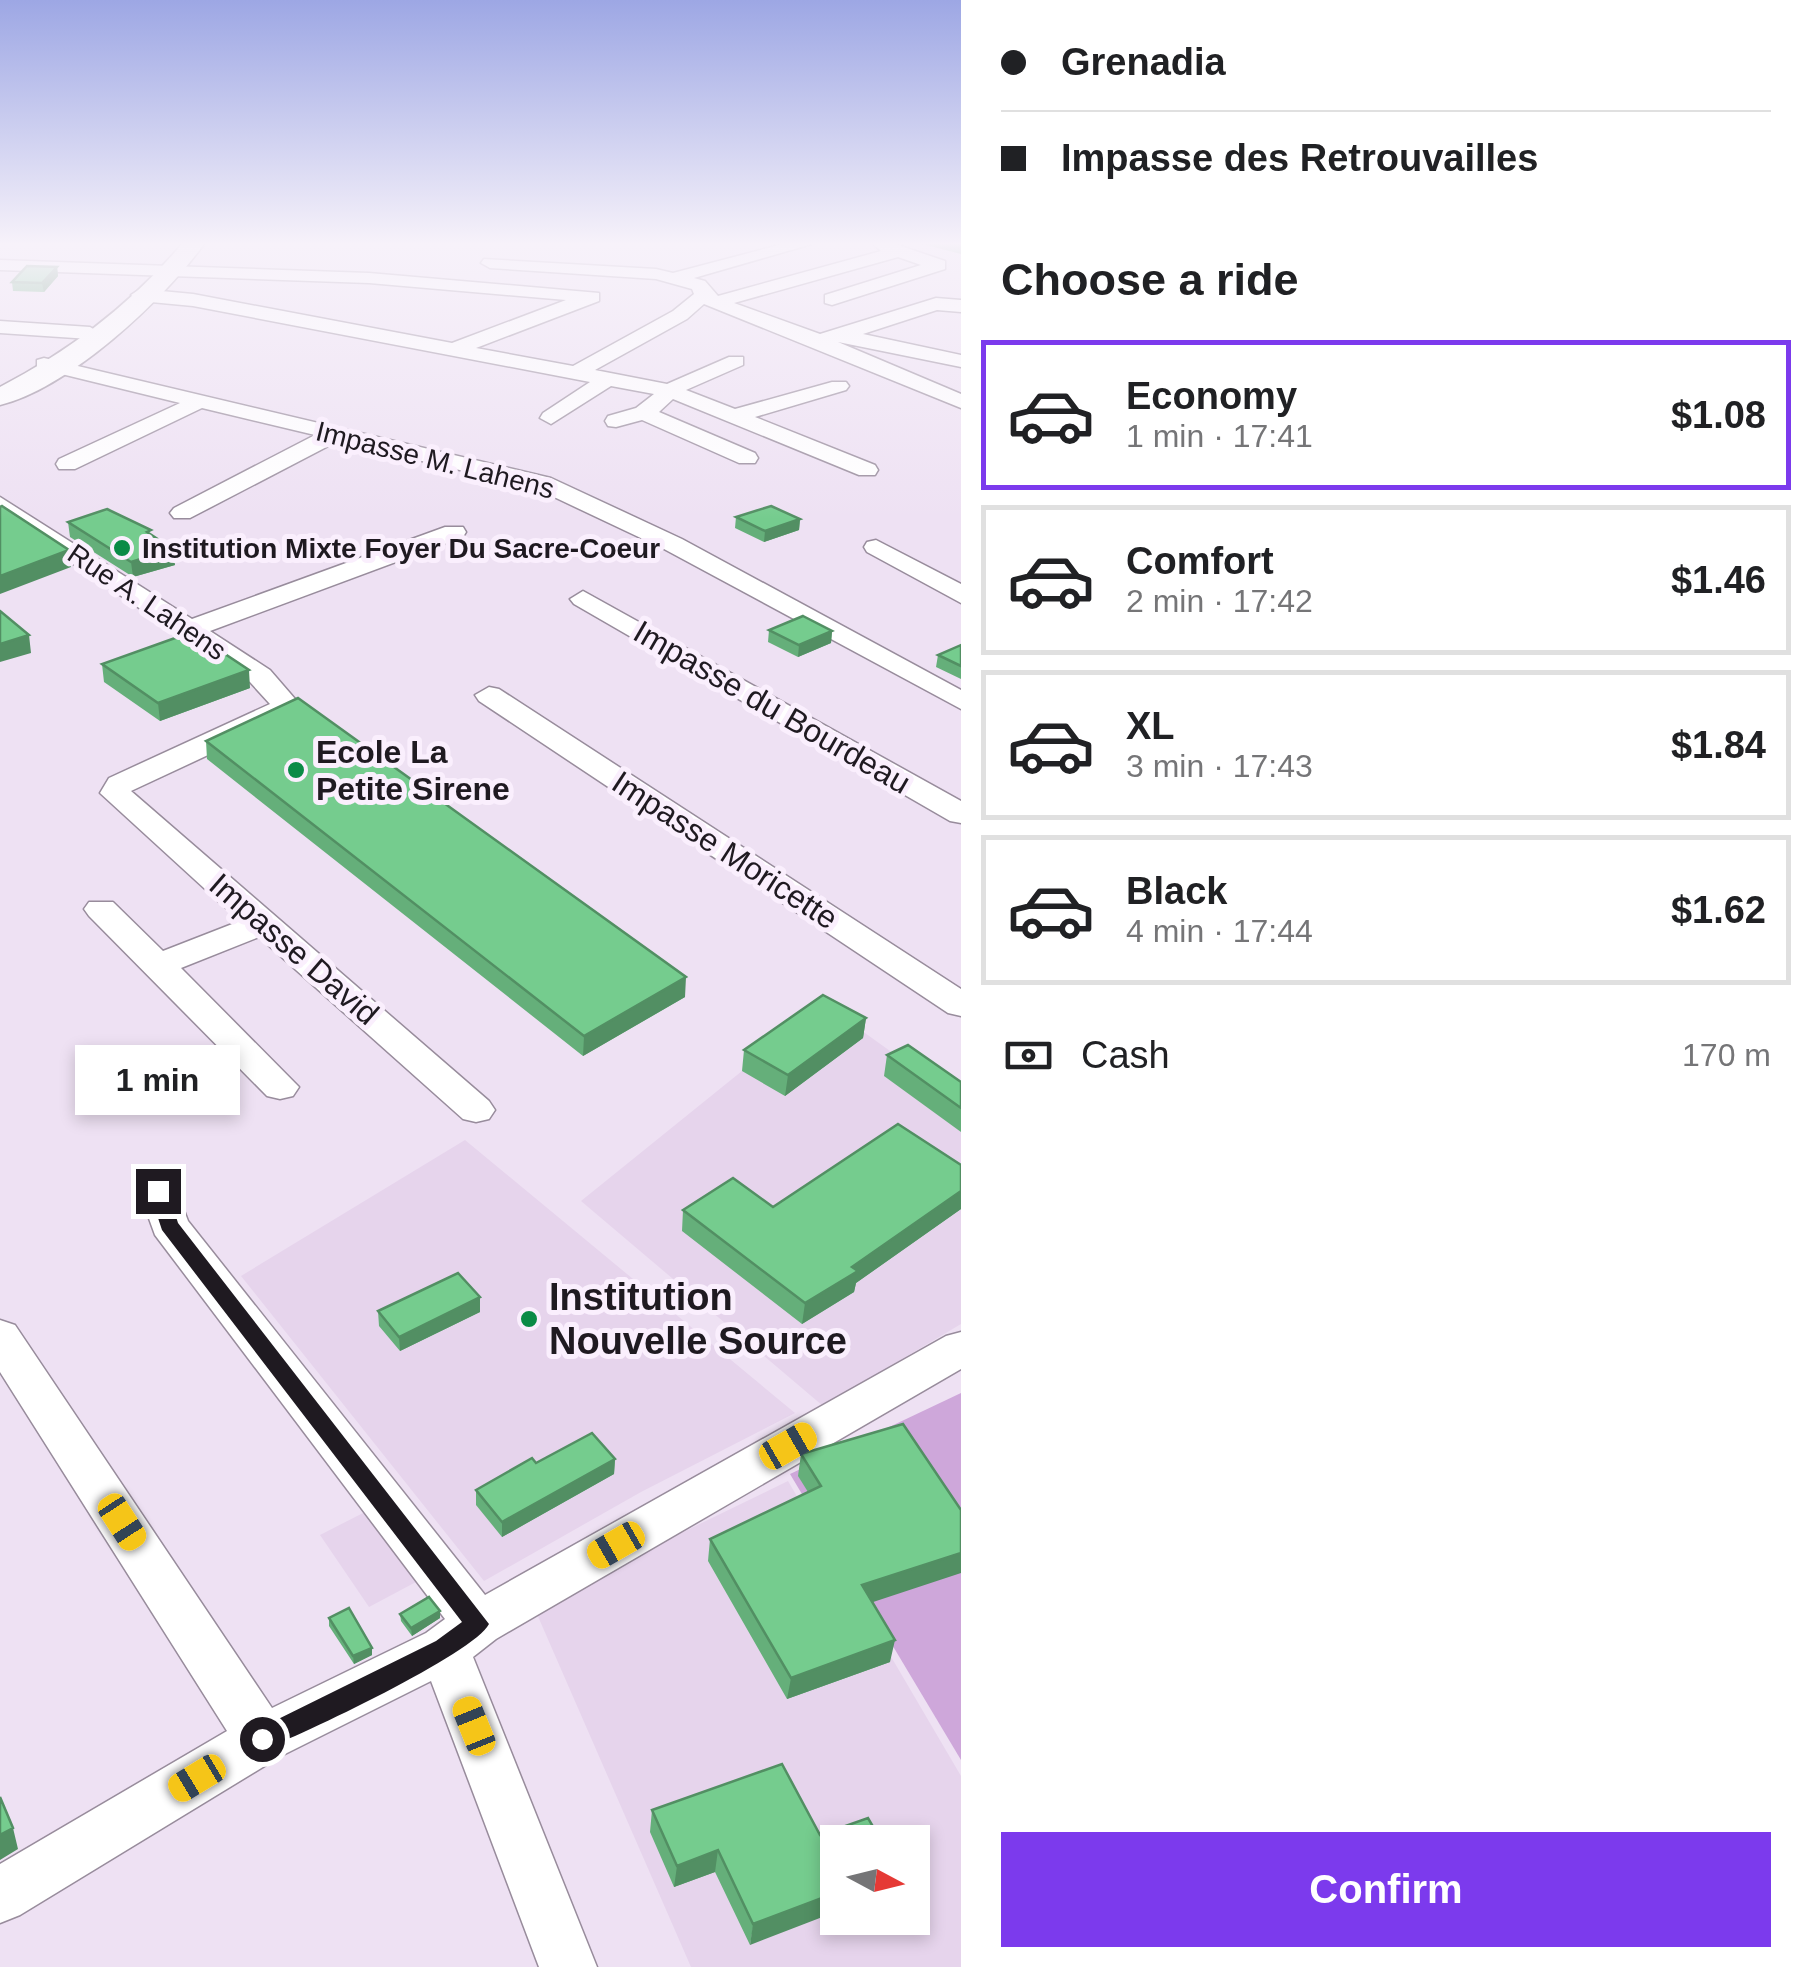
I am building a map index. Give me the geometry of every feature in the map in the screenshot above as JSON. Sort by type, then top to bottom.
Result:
[{"type":"main road","points":[[0,386],[51,365],[87,336]]},
{"type":"main road","points":[[0,397],[105,336]]},
{"type":"street","points":[[380,336],[671,391],[867,470]]},
{"type":"street","points":[[452,350],[490,336]]},
{"type":"street","points":[[576,373],[643,336]]},
{"type":"street","points":[[823,336],[961,362]]},
{"type":"street","points":[[830,338],[837,336]]},
{"type":"street","points":[[830,338],[961,402]]},
{"type":"street","points":[[616,421],[644,413],[671,391],[736,361]]},
{"type":"street","name":"Impasse M. Lahens","points":[[51,365],[332,436],[500,471],[566,492],[673,544],[961,700]]},
{"type":"street","points":[[551,418],[608,378]]},
{"type":"street","points":[[732,417],[839,386]]},
{"type":"street","points":[[67,464],[198,402]]},
{"type":"street","points":[[644,413],[747,458]]},
{"type":"street","points":[[182,513],[332,436]]},
{"type":"street","name":"Rue A. Lahens","points":[[0,504],[260,676],[288,707],[116,788]]},
{"type":"street","points":[[188,630],[454,532]]},
{"type":"street","points":[[876,547],[961,594]]},
{"type":"street","name":"Impasse du Bourdeau","points":[[584,600],[961,814]]},
{"type":"street","name":"Impasse Moricette","points":[[489,695],[961,1005]]},
{"type":"street","name":"Impasse David","points":[[116,788],[116,793],[476,1110]]},
{"type":"street","points":[[102,908],[280,1087]]},
{"type":"street","points":[[158,965],[264,922]]},
{"type":"street","points":[[158,1191],[169,1225],[461,1636],[568,1967]]},
{"type":"street","points":[[0,1336],[262,1739]]},
{"type":"street","points":[[0,1895],[262,1739],[461,1636],[961,1348]]},
{"type":"shaded area","points":[[833,1010],[961,1102],[961,1324],[823,1406],[581,1201],[742,1071]]},
{"type":"shaded area","points":[[465,1140],[795,1413],[641,1492],[484,1581],[241,1276]]},
{"type":"shaded area","points":[[961,1393],[961,1760],[790,1474]]},
{"type":"shaded area","points":[[788,1481],[961,1776],[961,1967],[691,1967],[533,1605]]},
{"type":"shaded area","points":[[365,1512],[416,1582],[369,1607],[320,1535]]},
{"type":"building","points":[[2,506],[69,550],[0,576]]},
{"type":"building","points":[[771,506],[800,519],[765,531],[736,517]]},
{"type":"building","points":[[107,509],[151,530],[147,532],[173,549],[131,562],[68,522]]},
{"type":"building","points":[[0,611],[29,635],[0,644]]},
{"type":"building","points":[[803,616],[832,631],[799,645],[769,630]]},
{"type":"building","points":[[192,632],[249,670],[158,703],[102,664]]},
{"type":"building","points":[[961,645],[961,666],[938,655]]},
{"type":"building","points":[[298,698],[686,977],[584,1036],[206,741]]},
{"type":"building","points":[[823,995],[866,1018],[788,1075],[744,1050]]},
{"type":"building","points":[[908,1045],[961,1082],[961,1108],[887,1055]]},
{"type":"building","points":[[898,1124],[961,1165],[961,1191],[852,1267],[858,1271],[805,1303],[683,1210],[733,1178],[773,1207]]},
{"type":"building","points":[[458,1273],[480,1297],[399,1337],[378,1311]]},
{"type":"building","points":[[903,1424],[961,1510],[961,1553],[862,1585],[895,1640],[791,1678],[710,1539],[821,1486],[801,1454]]},
{"type":"building","points":[[592,1433],[615,1459],[502,1522],[476,1490],[532,1458],[536,1463]]},
{"type":"building","points":[[429,1597],[440,1611],[411,1628],[400,1614]]},
{"type":"building","points":[[349,1608],[372,1648],[353,1656],[329,1618]]},
{"type":"building","points":[[782,1764],[820,1835],[820,1899],[753,1924],[718,1850],[677,1866],[652,1810]]},
{"type":"building","points":[[0,1797],[13,1828],[0,1835]]},
{"type":"building","points":[[868,1818],[872,1825],[848,1825]]},
{"type":"place","name":"Institution Mixte Foyer Du Sacre-Coeur","points":[[122,548]]},
{"type":"place","name":"Ecole La Petite Sirene","points":[[296,770]]},
{"type":"place","name":"Institution Nouvelle Source","points":[[529,1319]]},
{"type":"route","points":[[158,1191],[169,1225],[478,1624],[444,1649],[262,1739]]}]
